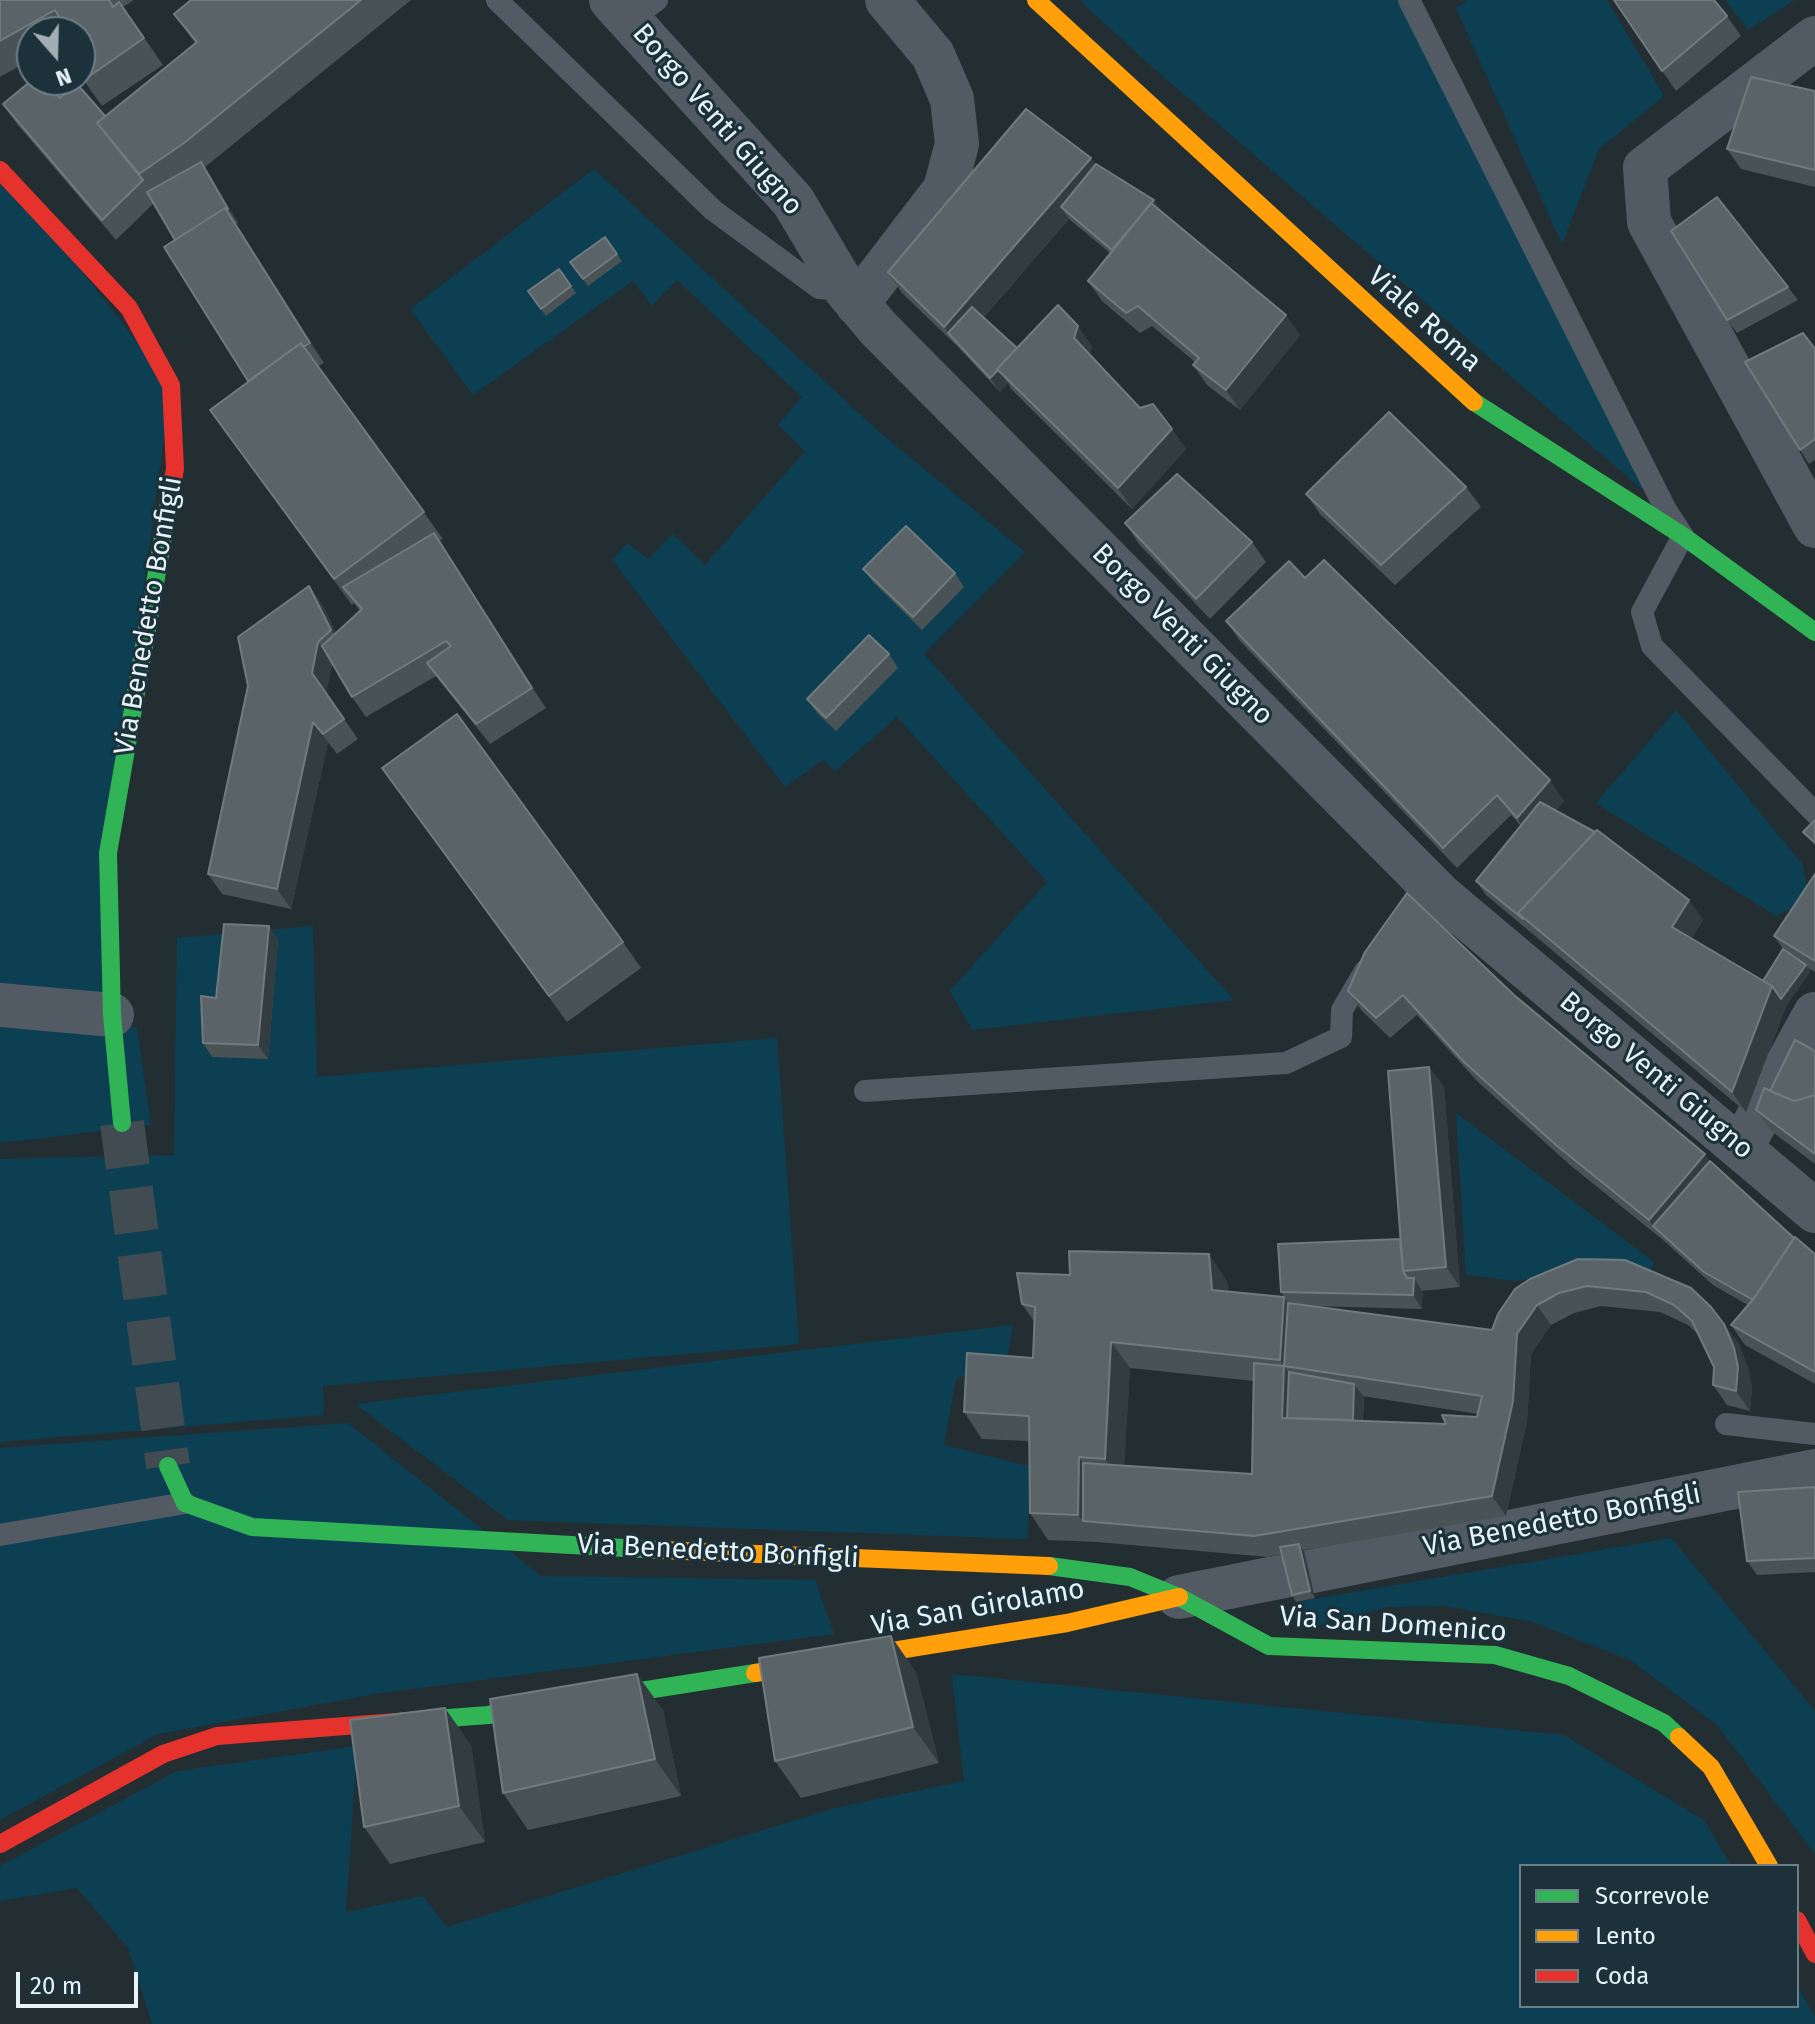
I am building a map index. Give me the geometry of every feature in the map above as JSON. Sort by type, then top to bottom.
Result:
[{"type":"main road","name":"Viale Roma","points":[[1036,0],[1465,396],[1683,536],[1815,632]]},
{"type":"main road","name":"Via Benedetto Bonfigli","points":[[0,170],[129,308],[171,385],[175,469],[108,853],[112,1015],[122,1123]]},
{"type":"main road","points":[[168,1466],[185,1503]]},
{"type":"main road","name":"Via Benedetto Bonfigli","points":[[185,1503],[252,1527],[633,1549],[1061,1566],[1130,1577],[1179,1597]]},
{"type":"main road","name":"Via San Girolamo","points":[[0,1844],[163,1754],[217,1736],[488,1715],[1067,1623],[1179,1597]]},
{"type":"main road","name":"Via San Domenico","points":[[1179,1597],[1269,1646],[1495,1655],[1569,1676],[1664,1723],[1693,1749],[1711,1767],[1768,1864]]},
{"type":"main road","points":[[1799,1924],[1815,1954]]},
{"type":"street","points":[[852,297],[945,189],[957,144],[952,99],[933,55],[887,0]]},
{"type":"street","name":"Borgo Venti Giugno","points":[[633,7],[793,201],[852,297],[1420,895],[1741,1148],[1815,1211]]},
{"type":"street","points":[[1815,38],[1645,168],[1649,222],[1815,526]]},
{"type":"street","points":[[0,1005],[112,1015]]},
{"type":"street","points":[[1741,1148],[1815,1014]]},
{"type":"street","name":"Via Benedetto Bonfigli","points":[[1179,1597],[1815,1471]]},
{"type":"lane","points":[[497,0],[713,210],[819,288],[852,297]]},
{"type":"lane","points":[[1409,0],[1666,510],[1683,536],[1642,612],[1652,646],[1815,813]]},
{"type":"lane","points":[[865,1091],[1286,1063],[1341,1037],[1342,1010],[1373,958]]},
{"type":"lane","points":[[1726,1424],[1815,1434]]},
{"type":"lane","points":[[0,1535],[185,1503]]},
{"type":"shaded area","points":[[1079,0],[1408,0],[1666,510],[1151,66]]},
{"type":"shaded area","points":[[1468,0],[1607,0],[1664,96],[1599,149],[1562,244],[1456,8]]},
{"type":"shaded area","points":[[1725,0],[1795,0],[1748,30]]},
{"type":"shaded area","points":[[0,167],[171,385],[108,853],[112,1015],[137,1028],[151,1125],[0,1143]]},
{"type":"shaded area","points":[[594,169],[876,429],[1025,552],[924,654],[1234,1000],[972,1030],[950,991],[1047,882],[897,717],[835,771],[823,760],[785,787],[612,560],[627,543],[648,559],[673,534],[705,565],[805,451],[778,425],[802,397],[677,280],[652,306],[633,281],[473,395],[410,309]]},
{"type":"shaded area","points":[[1676,710],[1803,865],[1807,887],[1796,906],[1776,916],[1596,803]]},
{"type":"shaded area","points":[[313,926],[317,1077],[777,1038],[799,1344],[323,1386],[324,1415],[0,1442],[0,1159],[174,1155],[177,938]]},
{"type":"shaded area","points":[[1456,1113],[1654,1262],[1648,1278],[1559,1272],[1516,1281],[1466,1275]]},
{"type":"shaded area","points":[[1013,1325],[1007,1361],[956,1379],[944,1445],[1032,1467],[1027,1539],[508,1520],[355,1404]]},
{"type":"shaded area","points":[[348,1423],[541,1576],[815,1580],[834,1634],[381,1693],[158,1734],[0,1820],[0,1448]]},
{"type":"shaded area","points":[[1671,1538],[1815,1711],[1815,1854],[1717,1725],[1630,1660],[1533,1622],[1444,1606],[1388,1607],[1305,1629],[1296,1602]]},
{"type":"shaded area","points":[[952,1674],[1564,1735],[1705,1821],[1730,1864],[1519,1864],[1519,2008],[1799,2008],[1799,1989],[1815,2017],[1815,2024],[152,2024],[128,1948],[77,1888],[0,1901],[0,1866],[177,1771],[357,1746],[346,1912],[423,1896],[447,1927],[835,1808],[964,1781]]},
{"type":"building","points":[[0,0],[109,0],[113,7],[119,2],[144,38],[96,72],[96,16],[59,16],[55,10],[44,16],[16,16],[16,32],[0,41]]},
{"type":"building","points":[[191,0],[361,0],[184,143],[139,174],[97,123],[197,42],[174,14]]},
{"type":"building","points":[[1614,0],[1714,0],[1727,16],[1662,71]]},
{"type":"building","points":[[1751,77],[1815,91],[1815,170],[1727,149]]},
{"type":"building","points":[[16,93],[16,96],[60,98],[88,96],[105,116],[97,123],[143,180],[102,220],[3,104]]},
{"type":"building","points":[[1026,109],[1091,158],[944,327],[888,272]]},
{"type":"building","points":[[201,162],[228,209],[175,240],[147,192]]},
{"type":"building","points":[[1096,164],[1154,200],[1112,250],[1061,207]]},
{"type":"building","points":[[1717,197],[1788,287],[1727,320],[1671,231]]},
{"type":"building","points":[[1151,203],[1286,315],[1226,390],[1193,365],[1199,358],[1138,306],[1126,313],[1088,281]]},
{"type":"building","points":[[225,208],[310,343],[303,347],[301,343],[248,381],[164,247]]},
{"type":"building","points":[[605,237],[617,254],[583,279],[570,262]]},
{"type":"building","points":[[559,269],[571,286],[541,309],[528,291]]},
{"type":"building","points":[[1058,305],[1078,326],[1074,338],[1140,408],[1153,404],[1172,429],[1118,488],[997,369]]},
{"type":"building","points":[[972,307],[1017,348],[990,378],[948,333]]},
{"type":"building","points":[[1803,333],[1815,349],[1815,439],[1800,450],[1745,362]]},
{"type":"building","points":[[301,343],[424,512],[334,579],[210,410]]},
{"type":"building","points":[[1389,412],[1466,487],[1381,565],[1306,494]]},
{"type":"building","points":[[1177,474],[1252,542],[1196,599],[1125,523]]},
{"type":"building","points":[[906,526],[955,573],[913,617],[863,569]]},
{"type":"building","points":[[434,533],[532,688],[476,724],[427,663],[451,646],[446,641],[352,697],[322,646],[362,609],[343,587]]},
{"type":"building","points":[[1324,560],[1550,780],[1517,818],[1497,795],[1443,848],[1226,621],[1289,561],[1305,578]]},
{"type":"building","points":[[309,586],[331,630],[318,642],[312,673],[344,719],[323,734],[313,722],[277,889],[208,874],[248,686],[238,637]]},
{"type":"building","points":[[869,635],[889,654],[826,718],[807,699]]},
{"type":"building","points":[[457,714],[623,942],[549,996],[382,768]]},
{"type":"building","points":[[1540,802],[1595,832],[1518,913],[1523,919],[1476,881]]},
{"type":"building","points":[[1815,820],[1815,843],[1803,832]]},
{"type":"building","points":[[1597,830],[1689,900],[1672,927],[1772,986],[1732,1092],[1518,913]]},
{"type":"building","points":[[1815,874],[1815,961],[1774,936]]},
{"type":"building","points":[[1407,893],[1514,995],[1705,1154],[1649,1220],[1556,1145],[1464,1062],[1403,995],[1376,1018],[1348,991],[1365,952]]},
{"type":"building","points":[[224,924],[269,926],[258,1045],[203,1043],[201,996],[216,998]]},
{"type":"building","points":[[1783,949],[1806,965],[1781,999],[1772,986],[1763,981]]},
{"type":"building","points":[[1795,1040],[1815,1052],[1815,1095],[1794,1101],[1770,1091]]},
{"type":"building","points":[[1429,1067],[1446,1267],[1403,1271],[1388,1071]]},
{"type":"building","points":[[1764,1088],[1794,1101],[1815,1095],[1815,1154],[1756,1110]]},
{"type":"building","points":[[1710,1161],[1794,1238],[1753,1300],[1704,1272],[1653,1226]]},
{"type":"building","points":[[1795,1237],[1815,1254],[1815,1372],[1731,1325],[1755,1297]]},
{"type":"building","points":[[1400,1239],[1403,1271],[1407,1278],[1414,1278],[1413,1295],[1281,1292],[1278,1244]]},
{"type":"building","points":[[1069,1251],[1209,1254],[1212,1290],[1284,1297],[1280,1360],[1111,1342],[1105,1459],[1079,1457],[1078,1515],[1030,1513],[1029,1416],[964,1412],[967,1353],[1033,1358],[1035,1307],[1022,1304],[1017,1273],[1070,1275]]},
{"type":"building","points":[[1578,1259],[1625,1260],[1691,1288],[1724,1324],[1738,1367],[1736,1391],[1713,1385],[1714,1367],[1692,1321],[1674,1305],[1646,1292],[1587,1286],[1559,1293],[1537,1305],[1517,1334],[1513,1401],[1492,1496],[1254,1536],[1083,1521],[1083,1463],[1252,1474],[1254,1363],[1284,1366],[1288,1303],[1492,1330],[1498,1314],[1515,1289],[1530,1279]],"holes":[[[1284,1366],[1482,1396],[1477,1417],[1442,1415],[1446,1424],[1282,1418]]]},
{"type":"building","points":[[1289,1372],[1354,1384],[1353,1420],[1287,1418]]},
{"type":"building","points":[[1815,1487],[1815,1558],[1747,1561],[1738,1492]]},
{"type":"building","points":[[1299,1544],[1310,1591],[1292,1595],[1280,1547]]},
{"type":"building","points":[[891,1636],[913,1727],[775,1761],[759,1658]]},
{"type":"building","points":[[637,1674],[655,1759],[503,1793],[490,1699]]},
{"type":"building","points":[[445,1708],[459,1806],[364,1827],[350,1720]]},
{"type":"tunnel","points":[[122,1123],[168,1466]]},
{"type":"traffic: fast","points":[[1474,402],[1683,536],[1815,632]]},
{"type":"traffic: fast","points":[[122,1123],[112,1015],[108,853],[169,503]]},
{"type":"traffic: fast","points":[[168,1466],[185,1503],[252,1527],[660,1550]]},
{"type":"traffic: fast","points":[[1049,1566],[1130,1577],[1179,1597],[1269,1646],[1495,1655],[1569,1676],[1664,1723],[1679,1737]]},
{"type":"traffic: fast","points":[[396,1722],[488,1715],[755,1673]]},
{"type":"traffic: slow","points":[[1036,0],[1474,402]]},
{"type":"traffic: slow","points":[[660,1550],[1049,1566]]},
{"type":"traffic: slow","points":[[755,1673],[1067,1623],[1179,1597]]},
{"type":"traffic: slow","points":[[1679,1737],[1711,1767],[1768,1864]]},
{"type":"traffic: jam","points":[[0,170],[129,308],[171,385],[175,469],[169,503]]},
{"type":"traffic: jam","points":[[0,1844],[163,1754],[217,1736],[396,1722]]},
{"type":"traffic: jam","points":[[1799,1924],[1815,1954]]}]
